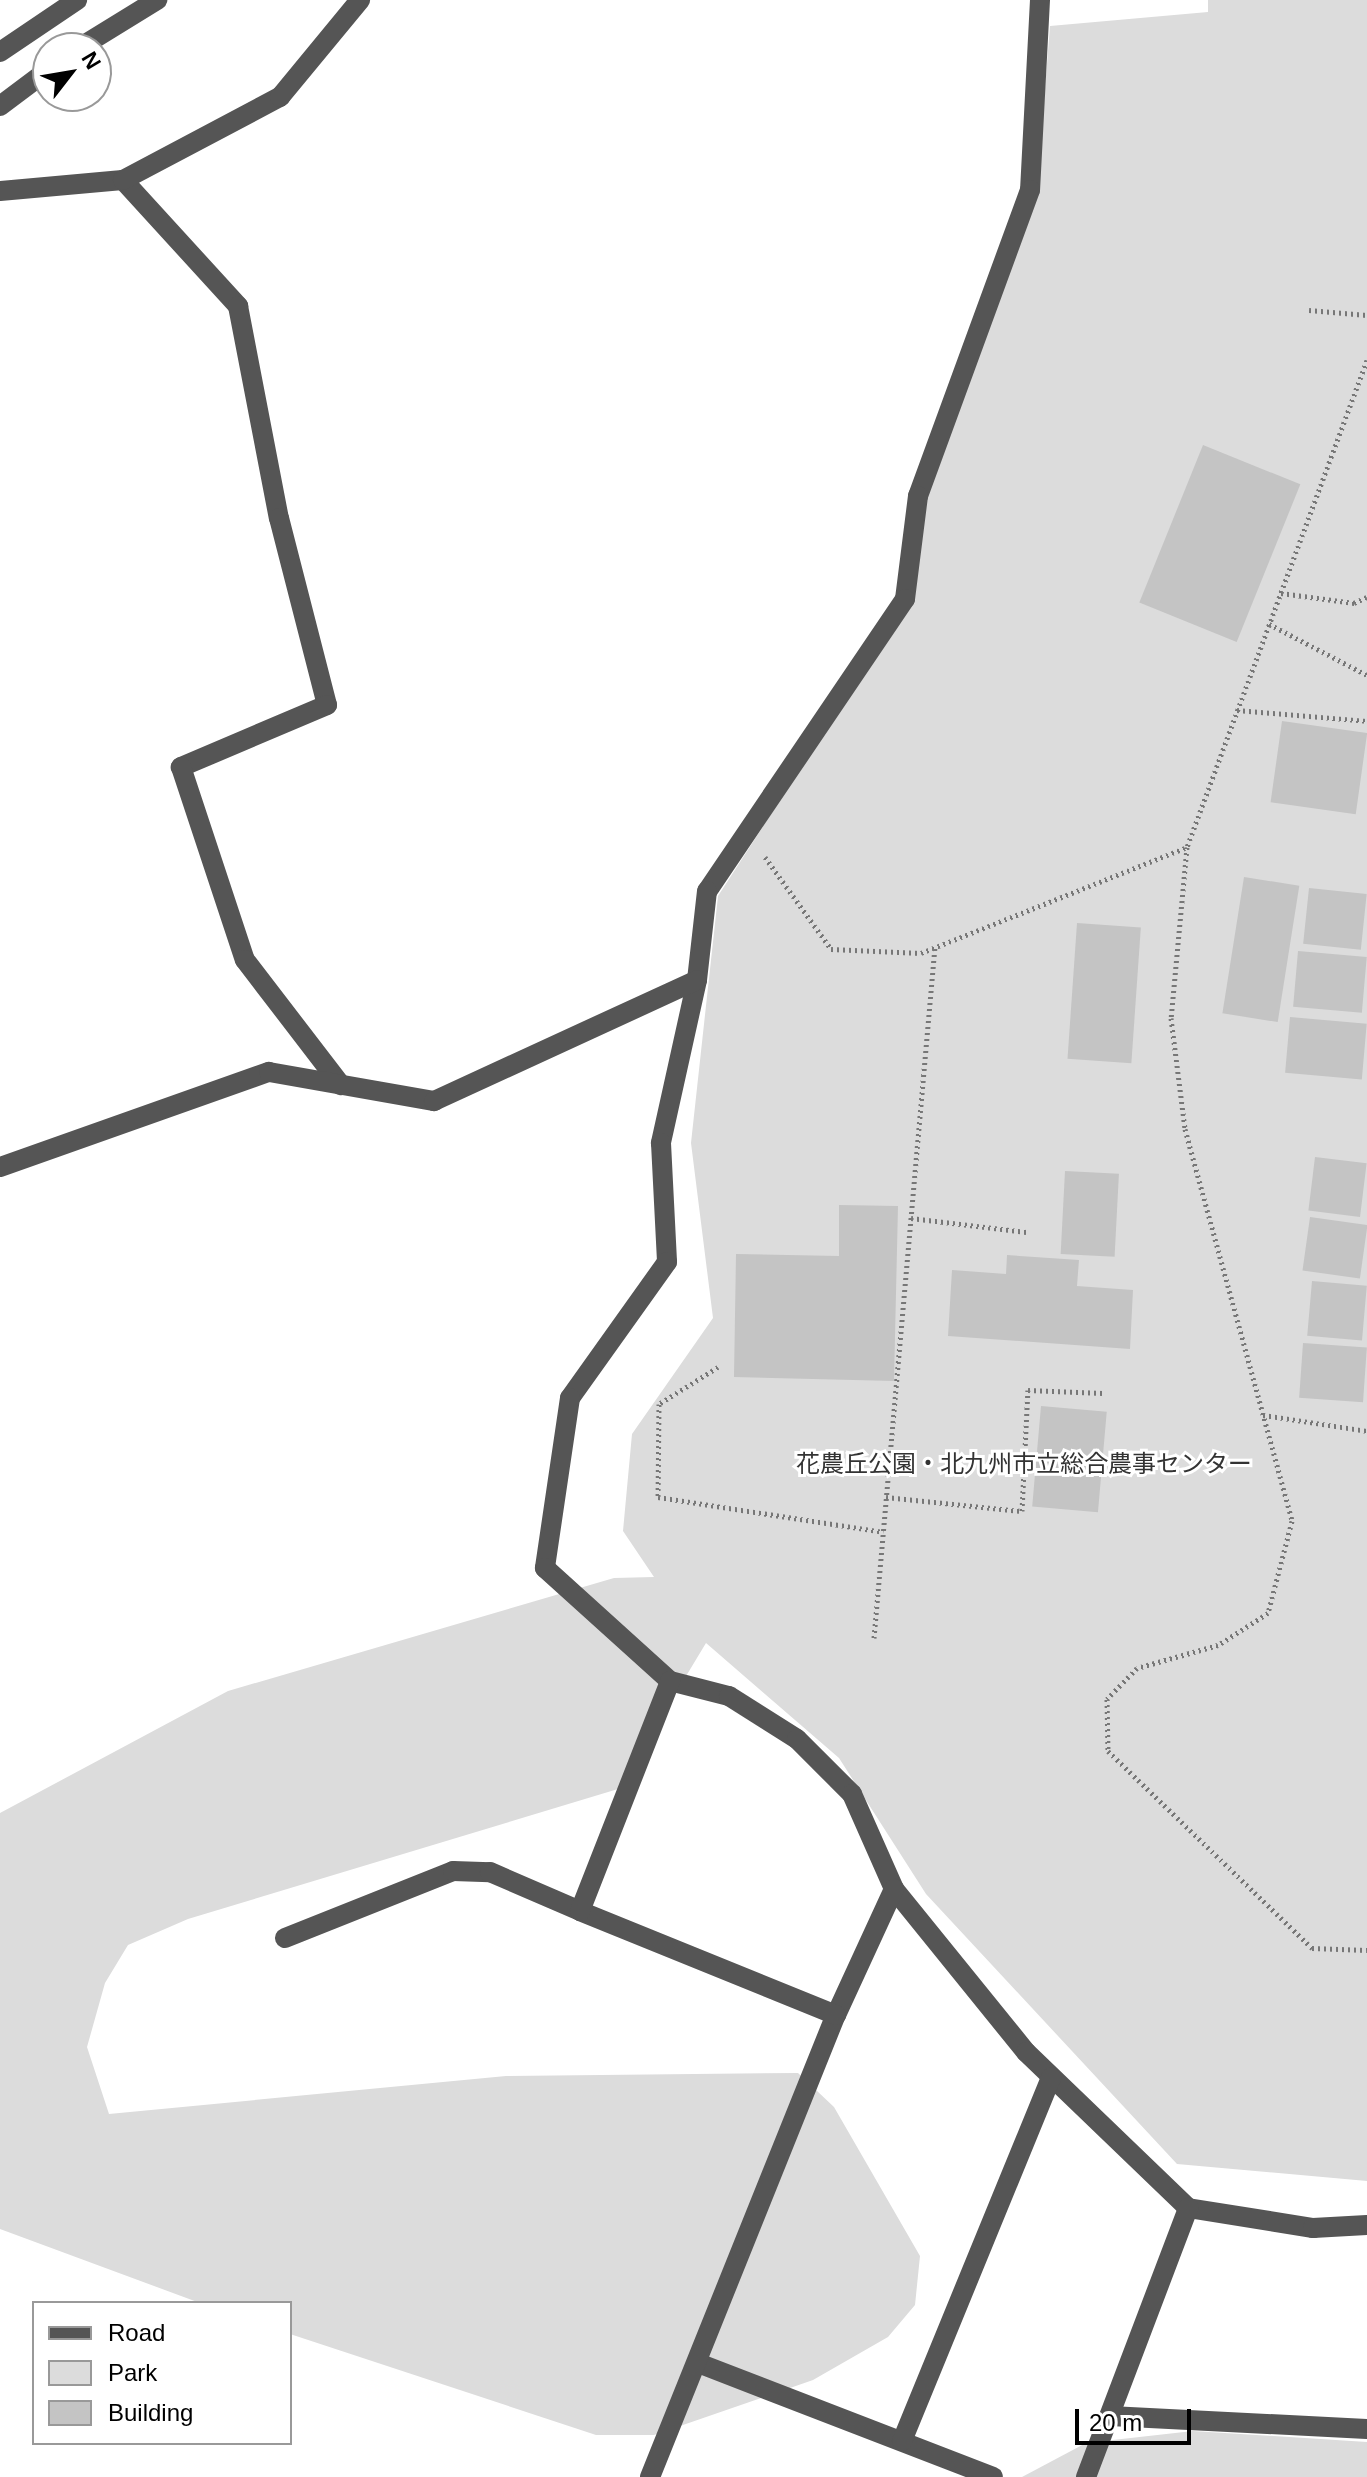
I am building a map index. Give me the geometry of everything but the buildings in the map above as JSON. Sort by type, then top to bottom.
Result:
[{"type":"street","points":[[0,52],[77,0]]},
{"type":"street","points":[[105,32],[157,0]]},
{"type":"street","points":[[0,191],[123,180],[280,97],[360,0]]},
{"type":"street","points":[[1040,0],[1030,190],[918,496],[905,599],[707,891],[697,980],[661,1143],[667,1262],[570,1398],[545,1568],[670,1681],[729,1696],[797,1739],[852,1794],[894,1889],[1051,2077],[1188,2208],[1313,2228],[1367,2225]]},
{"type":"street","points":[[0,106],[32,82]]},
{"type":"street","points":[[123,180],[238,306],[279,518],[327,705],[181,767],[245,960],[341,1085]]},
{"type":"street","points":[[0,1167],[207,1088],[269,1072],[434,1101],[697,980]]},
{"type":"street","points":[[580,1911],[670,1681]]},
{"type":"street","points":[[285,1938],[453,1871],[490,1872],[836,2015]]},
{"type":"street","points":[[650,2477],[836,2015],[894,1889]]},
{"type":"street","points":[[902,2441],[1051,2077]]},
{"type":"street","points":[[1086,2477],[1188,2208]]},
{"type":"street","points":[[698,2363],[993,2477]]},
{"type":"street","points":[[1110,2416],[1367,2429]]},
{"type":"path","points":[[1309,310],[1367,315]]},
{"type":"path","points":[[1367,360],[1187,847],[1171,1018],[1185,1129],[1292,1521],[1268,1613],[1218,1645],[1137,1668],[1107,1699],[1108,1751],[1312,1948],[1367,1950]]},
{"type":"path","points":[[1281,593],[1354,603],[1367,597]]},
{"type":"path","points":[[1269,624],[1367,675]]},
{"type":"path","points":[[1237,710],[1367,721]]},
{"type":"path","points":[[748,833],[831,949],[935,947],[1187,847]]},
{"type":"path","points":[[874,1638],[935,947]]},
{"type":"path","points":[[911,1218],[1026,1232]]},
{"type":"path","points":[[718,1367],[659,1404],[658,1497],[883,1532]]},
{"type":"path","points":[[886,1497],[1022,1511],[1028,1390],[1103,1393]]},
{"type":"path","points":[[1263,1415],[1367,1431]]},
{"type":"green space","name":"花農丘公園・北九州市立総合農事センター","points":[[1208,0],[1367,0],[1367,2181],[1177,2164],[926,1894],[839,1758],[706,1643],[618,1789],[188,1919],[128,1945],[105,1983],[87,2047],[109,2114],[506,2076],[798,2073],[834,2107],[920,2256],[915,2305],[888,2337],[813,2380],[654,2435],[596,2435],[292,2335],[292,2301],[195,2301],[0,2229],[0,1813],[228,1691],[614,1578],[654,1577],[623,1531],[632,1434],[713,1318],[691,1143],[718,896],[911,598],[924,504],[1037,189],[1050,26],[1208,12]]},
{"type":"green space","points":[[1193,2431],[1367,2442],[1367,2477],[1022,2477],[1086,2443]]}]
